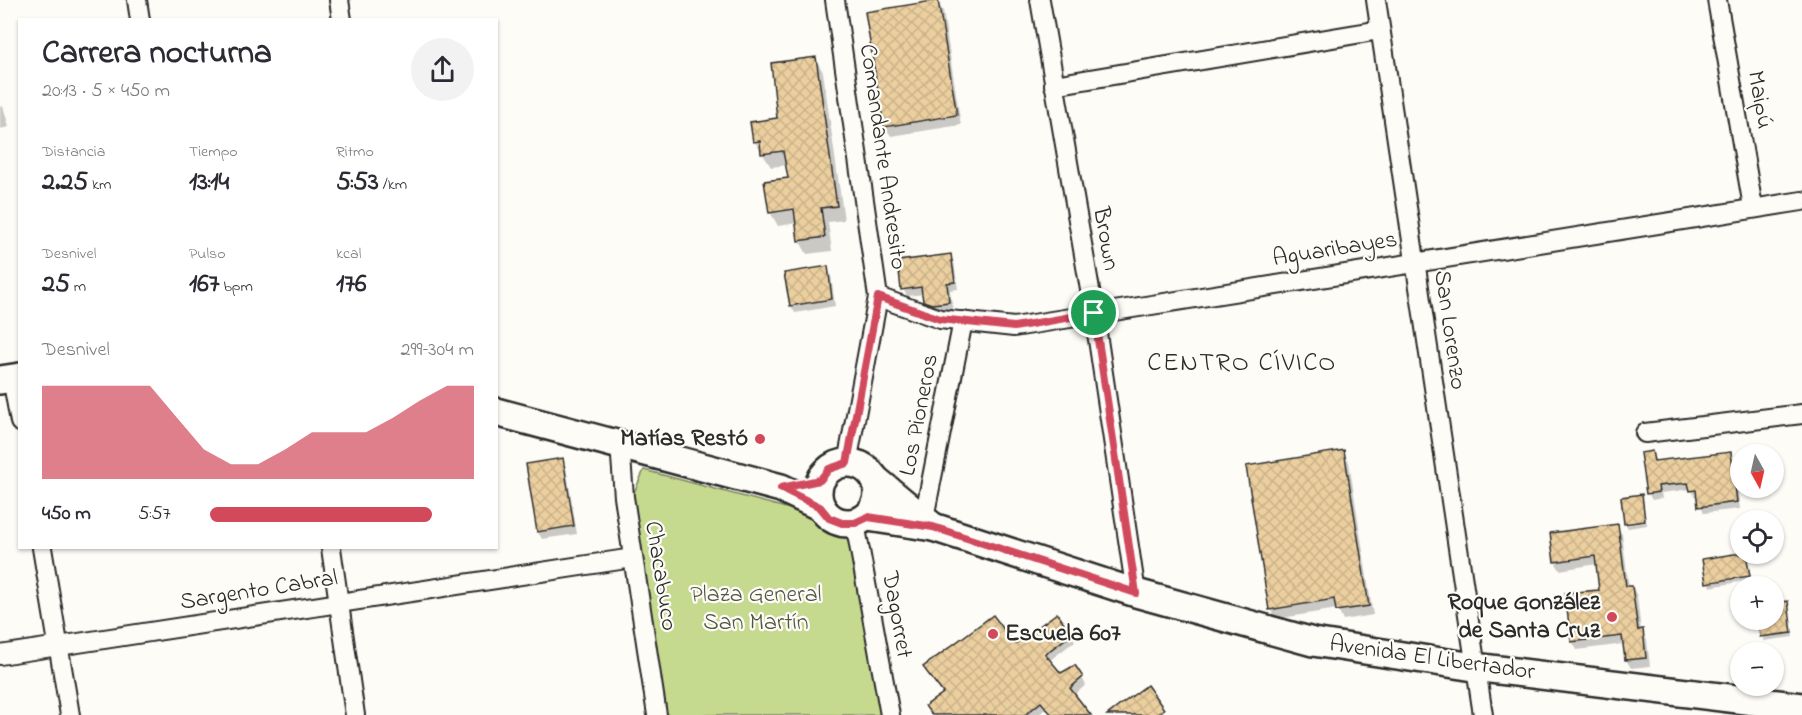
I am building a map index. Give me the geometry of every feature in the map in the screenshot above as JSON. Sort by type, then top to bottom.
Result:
[{"type":"main road","points":[[498,413],[781,488],[820,507],[829,518],[842,523],[862,520],[876,506],[879,493],[876,480],[868,469],[847,463],[829,469],[820,480],[817,493],[820,507]]},
{"type":"main road","points":[[781,488],[820,480]]},
{"type":"main road","name":"Avenida El Libertador","points":[[876,480],[928,523]]},
{"type":"main road","name":"Avenida El Libertador","points":[[862,520],[928,523],[1136,593],[1314,642],[1474,667],[1802,707]]},
{"type":"street","points":[[137,0],[140,18]]},
{"type":"street","points":[[339,0],[342,18]]},
{"type":"street","name":"Comandante Andresito","points":[[836,0],[878,297],[847,463]]},
{"type":"street","name":"Brown","points":[[1040,0],[1094,313],[1136,593]]},
{"type":"street","name":"San Lorenzo","points":[[1376,0],[1483,715]]},
{"type":"street","name":"Maipú","points":[[1716,0],[1753,207]]},
{"type":"street","points":[[1054,85],[1380,30]]},
{"type":"street","name":"Aguaribayes","points":[[878,297],[940,319],[1014,327],[1753,207],[1801,205]]},
{"type":"street","name":"Los Pioneros","points":[[928,523],[963,321]]},
{"type":"street","points":[[10,378],[18,413]]},
{"type":"street","points":[[1646,433],[1802,414]]},
{"type":"street","name":"Chacabuco","points":[[620,444],[624,497],[657,715]]},
{"type":"street","name":"Dagorret","points":[[862,520],[890,715]]},
{"type":"street","points":[[42,549],[70,715]]},
{"type":"street","points":[[331,549],[341,602],[355,715]]},
{"type":"street","name":"Sargento Cabral","points":[[0,655],[633,558]]},
{"type":"green space","name":"Plaza General San Martín","points":[[644,470],[816,516],[853,542],[883,715],[667,715],[632,497]]},
{"type":"building","points":[[938,0],[957,115],[884,127],[865,12]]},
{"type":"building","points":[[816,57],[837,206],[821,208],[825,237],[798,241],[794,209],[769,213],[764,181],[788,178],[783,151],[761,154],[760,141],[753,142],[750,122],[777,118],[771,63]]},
{"type":"building","points":[[951,254],[955,282],[947,283],[949,302],[932,304],[923,301],[921,287],[901,290],[898,261]]},
{"type":"building","points":[[828,266],[832,299],[790,306],[784,273]]},
{"type":"building","points":[[1344,450],[1369,606],[1336,611],[1334,599],[1269,610],[1246,466]]},
{"type":"building","points":[[1652,451],[1654,461],[1730,452],[1730,498],[1737,498],[1737,502],[1698,507],[1696,490],[1690,491],[1688,483],[1658,486],[1659,492],[1646,494],[1640,453]]},
{"type":"building","points":[[563,458],[574,526],[537,532],[526,464]]},
{"type":"building","points":[[1642,494],[1645,521],[1624,524],[1621,497]]},
{"type":"building","points":[[1618,524],[1626,586],[1632,586],[1638,630],[1643,629],[1646,658],[1625,660],[1622,636],[1571,642],[1565,593],[1599,590],[1595,556],[1554,562],[1550,533]]},
{"type":"building","points":[[1730,555],[1730,564],[1748,564],[1750,576],[1730,576],[1730,579],[1706,583],[1702,559]]},
{"type":"building","points":[[1788,601],[1792,633],[1760,637],[1759,630],[1784,630],[1784,602]]},
{"type":"building","points":[[1057,613],[1072,634],[1045,654],[1061,673],[1075,665],[1083,677],[1070,688],[1091,715],[1052,715],[1041,702],[1025,715],[932,715],[925,706],[943,693],[923,667],[993,615],[1015,644]]},
{"type":"building","points":[[1147,685],[1164,709],[1156,715],[1107,715]]},
{"type":"place","name":"Matías Restó","points":[[760,439]]},
{"type":"place","name":"Roque González de Santa Cruz","points":[[1612,617]]},
{"type":"place","name":"Escuela 607","points":[[993,634]]},
{"type":"district","name":"CENTRO CÍVICO","points":[[1242,364]]},
{"type":"route","points":[[878,297],[940,319],[1014,327],[1094,313],[1136,593],[933,527],[868,517],[855,523],[842,523],[829,518],[820,507],[781,488],[820,480],[829,469],[841,463],[847,463],[878,297]]}]
